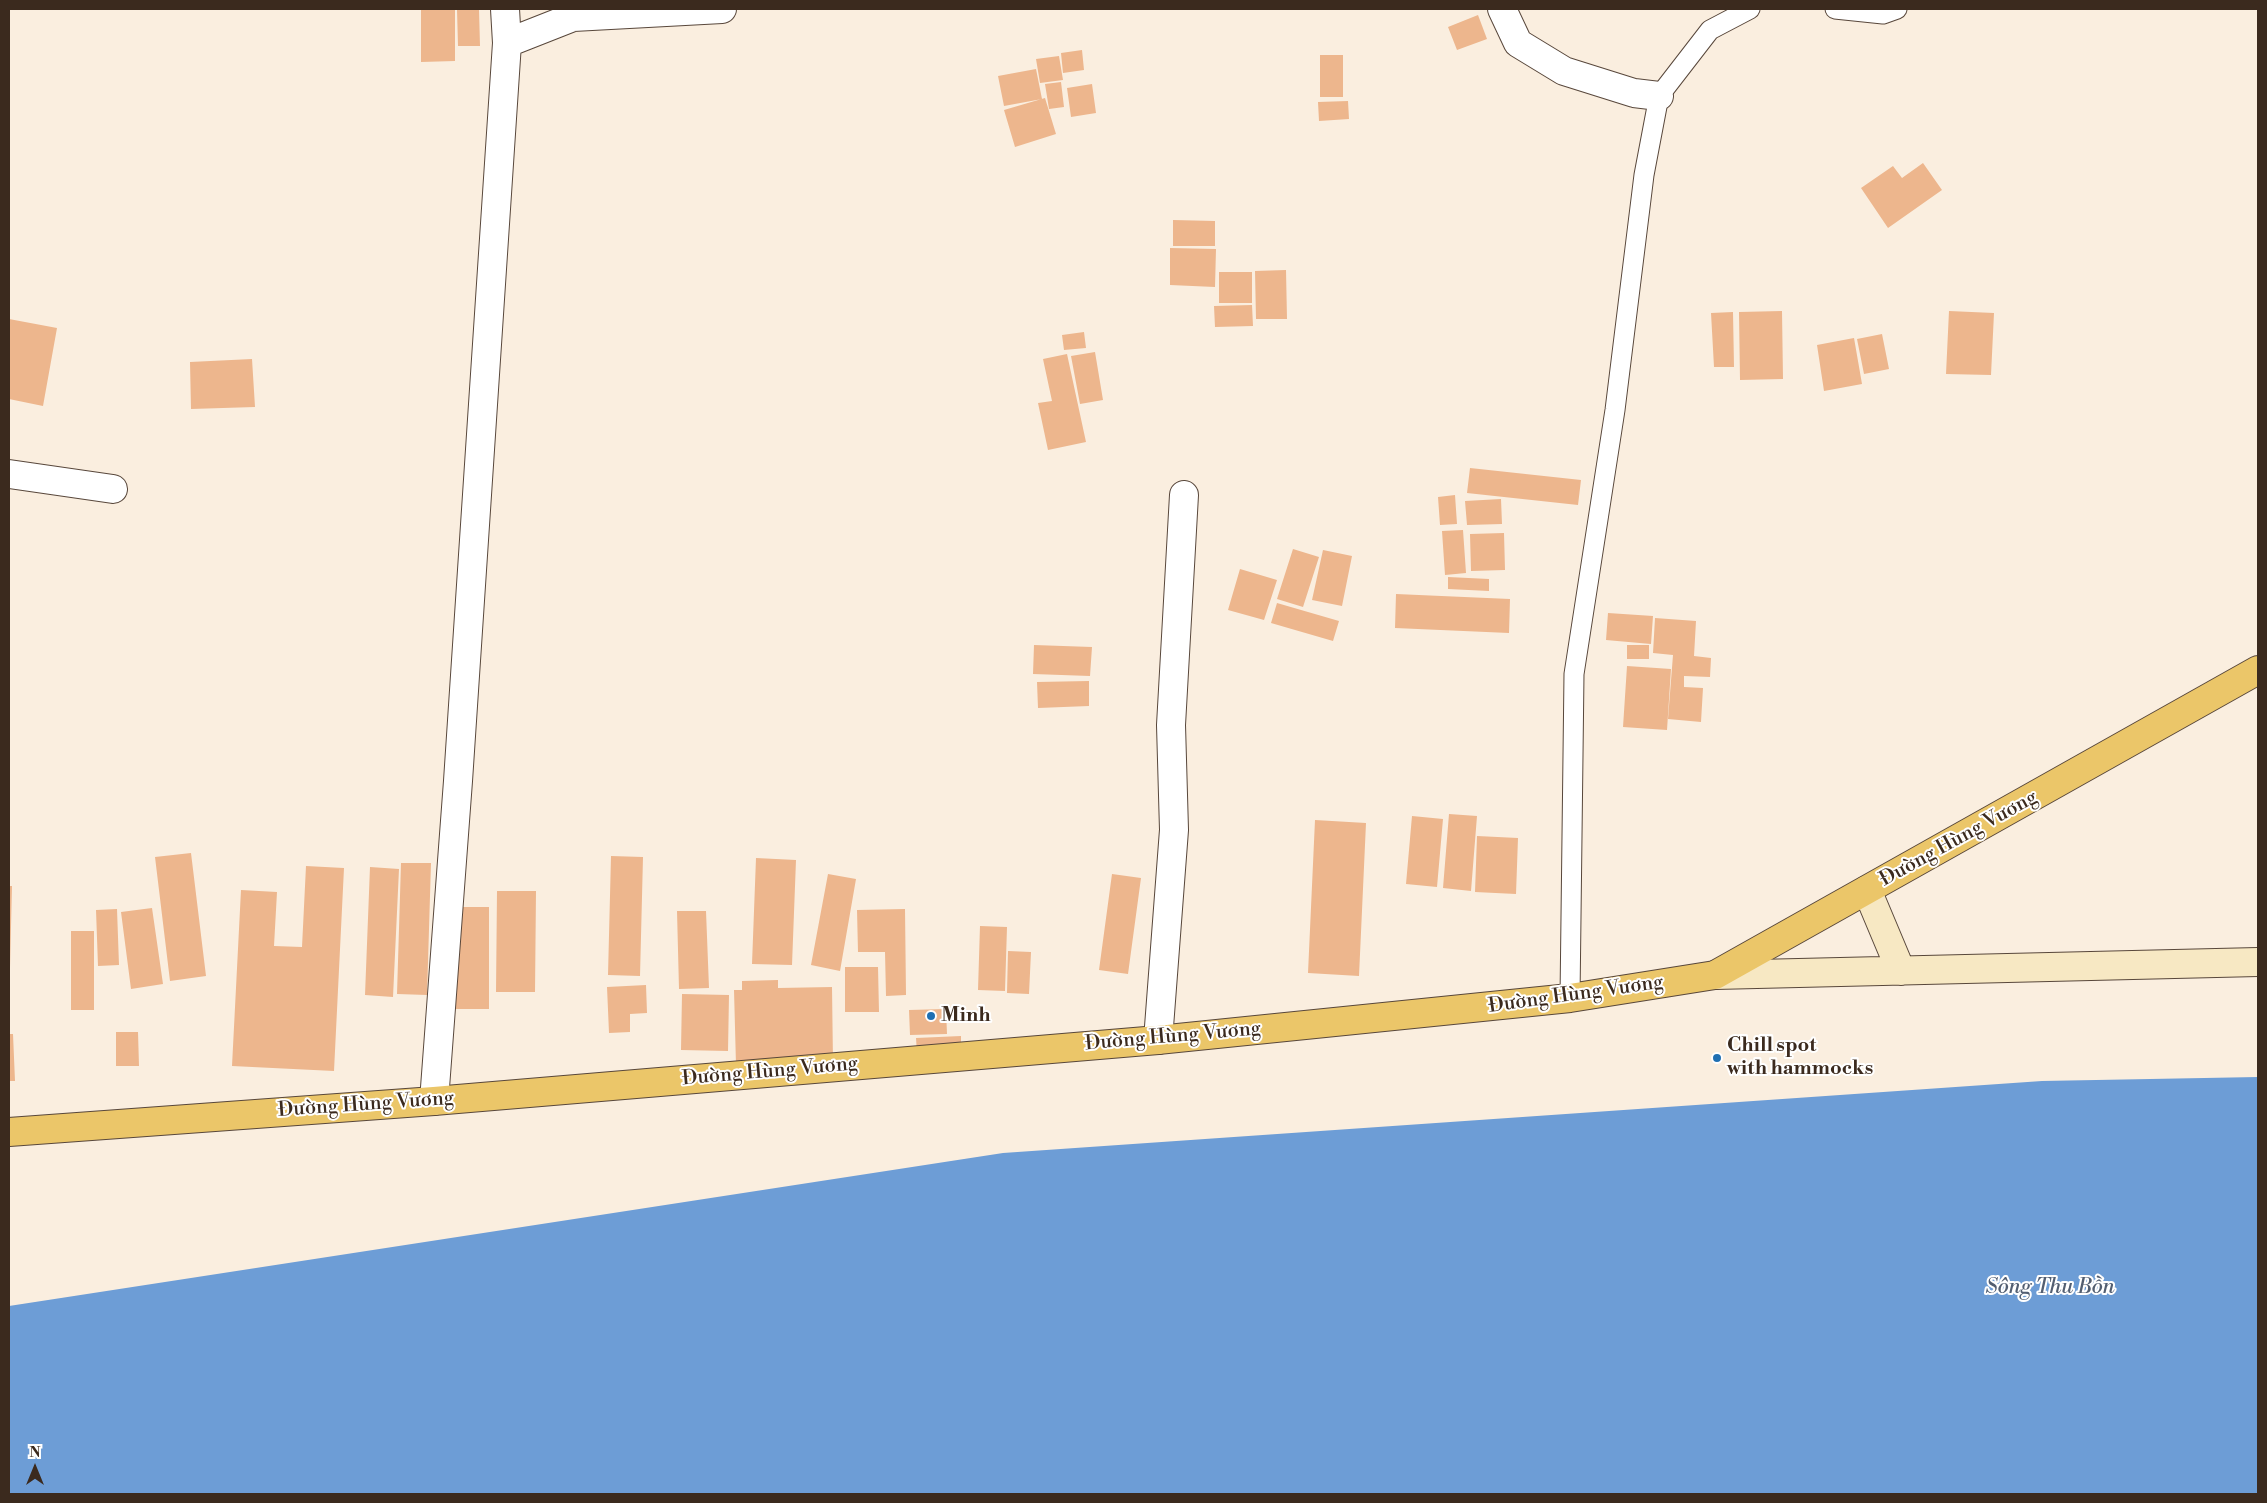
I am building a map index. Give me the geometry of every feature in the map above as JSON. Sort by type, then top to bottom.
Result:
[{"type":"main road","name":"Đường Hùng Vương","points":[[9,1132],[434,1101],[1158,1040],[1570,998],[1715,975],[2258,670]]},
{"type":"street","points":[[434,1101],[507,43],[505,9]]},
{"type":"street","points":[[507,43],[573,17],[722,9]]},
{"type":"street","points":[[1502,9],[1518,43],[1564,71],[1634,93],[1660,96]]},
{"type":"street","points":[[9,474],[113,488]]},
{"type":"street","points":[[1158,1040],[1174,830],[1171,725],[1184,495]]},
{"type":"street","points":[[1867,890],[1901,971]]},
{"type":"street","points":[[1715,975],[2258,962]]},
{"type":"lane","points":[[1570,998],[1574,674],[1615,410],[1644,176],[1660,96],[1710,30],[1750,9]]},
{"type":"lane","points":[[1835,9],[1883,14],[1897,9]]},
{"type":"water","name":"Sông Thu Bồn","points":[[2258,1077],[2258,1494],[9,1494],[9,1306],[1003,1153],[2042,1081]]},
{"type":"building","points":[[421,9],[455,9],[455,61],[421,62]]},
{"type":"building","points":[[457,9],[479,9],[480,46],[458,46]]},
{"type":"building","points":[[1478,15],[1487,39],[1457,50],[1448,27]]},
{"type":"building","points":[[1082,50],[1084,70],[1063,73],[1061,53]]},
{"type":"building","points":[[1320,55],[1343,55],[1343,97],[1320,97]]},
{"type":"building","points":[[1059,56],[1063,80],[1040,83],[1036,59]]},
{"type":"building","points":[[1036,69],[1042,99],[1004,106],[998,76]]},
{"type":"building","points":[[1061,82],[1064,107],[1049,109],[1045,84]]},
{"type":"building","points":[[1092,84],[1096,113],[1071,117],[1067,88]]},
{"type":"building","points":[[1045,98],[1056,134],[1015,147],[1004,110]]},
{"type":"building","points":[[1348,101],[1349,119],[1319,121],[1318,102]]},
{"type":"building","points":[[1923,163],[1942,190],[1888,228],[1861,188],[1893,166],[1902,178]]},
{"type":"building","points":[[1173,220],[1215,221],[1215,246],[1173,246]]},
{"type":"building","points":[[1170,248],[1216,249],[1215,287],[1170,285]]},
{"type":"building","points":[[1286,270],[1287,319],[1256,319],[1255,271]]},
{"type":"building","points":[[1219,272],[1252,272],[1252,303],[1219,303]]},
{"type":"building","points":[[1252,305],[1253,326],[1215,327],[1214,306]]},
{"type":"building","points":[[1782,311],[1783,379],[1740,380],[1739,312]]},
{"type":"building","points":[[1949,311],[1994,313],[1991,375],[1946,374]]},
{"type":"building","points":[[1733,312],[1734,367],[1714,367],[1711,313]]},
{"type":"building","points":[[9,319],[57,328],[43,406],[9,399]]},
{"type":"building","points":[[1084,332],[1086,348],[1064,350],[1062,335]]},
{"type":"building","points":[[1882,334],[1889,369],[1864,374],[1857,339]]},
{"type":"building","points":[[1854,338],[1862,384],[1824,391],[1817,345]]},
{"type":"building","points":[[1095,352],[1103,400],[1080,404],[1071,356]]},
{"type":"building","points":[[1067,354],[1086,442],[1048,450],[1038,403],[1052,401],[1043,359]]},
{"type":"building","points":[[252,359],[255,407],[191,409],[190,362]]},
{"type":"building","points":[[1470,468],[1581,480],[1578,505],[1467,493]]},
{"type":"building","points":[[1455,495],[1457,524],[1440,525],[1438,497]]},
{"type":"building","points":[[1501,499],[1502,524],[1467,525],[1465,501]]},
{"type":"building","points":[[1463,530],[1466,573],[1445,575],[1442,531]]},
{"type":"building","points":[[1504,533],[1505,570],[1471,571],[1470,534]]},
{"type":"building","points":[[1293,549],[1319,557],[1303,607],[1277,599]]},
{"type":"building","points":[[1323,550],[1352,556],[1342,606],[1312,600]]},
{"type":"building","points":[[1240,569],[1277,580],[1264,620],[1228,610]]},
{"type":"building","points":[[1448,577],[1489,579],[1489,591],[1448,589]]},
{"type":"building","points":[[1396,594],[1510,599],[1509,633],[1395,628]]},
{"type":"building","points":[[1277,603],[1339,621],[1333,641],[1271,623]]},
{"type":"building","points":[[1608,613],[1653,616],[1651,644],[1606,640]]},
{"type":"building","points":[[1655,618],[1696,621],[1694,656],[1711,658],[1710,677],[1684,676],[1684,687],[1703,688],[1701,722],[1668,719],[1673,655],[1653,653]]},
{"type":"building","points":[[1034,645],[1092,647],[1090,676],[1033,674]]},
{"type":"building","points":[[1627,645],[1649,645],[1649,659],[1627,659]]},
{"type":"building","points":[[1627,666],[1671,669],[1667,730],[1623,727]]},
{"type":"building","points":[[1089,681],[1089,706],[1038,708],[1037,682]]},
{"type":"building","points":[[1449,814],[1477,816],[1471,891],[1443,888]]},
{"type":"building","points":[[1412,816],[1443,819],[1437,887],[1406,884]]},
{"type":"building","points":[[1315,820],[1366,823],[1359,976],[1308,973]]},
{"type":"building","points":[[1477,836],[1518,838],[1516,894],[1475,892]]},
{"type":"building","points":[[191,853],[206,976],[170,981],[155,857]]},
{"type":"building","points":[[611,856],[643,857],[640,976],[608,975]]},
{"type":"building","points":[[756,858],[796,860],[792,965],[752,964]]},
{"type":"building","points":[[401,863],[431,863],[427,995],[397,994]]},
{"type":"building","points":[[306,866],[344,868],[334,1071],[232,1066],[241,890],[277,892],[274,946],[302,947]]},
{"type":"building","points":[[370,867],[399,869],[393,997],[365,995]]},
{"type":"building","points":[[828,874],[856,879],[840,971],[811,965]]},
{"type":"building","points":[[1112,874],[1141,878],[1128,974],[1099,970]]},
{"type":"building","points":[[9,886],[12,886],[10,968],[9,968]]},
{"type":"building","points":[[497,891],[536,891],[535,992],[496,992]]},
{"type":"building","points":[[453,907],[489,907],[489,1009],[453,1009]]},
{"type":"building","points":[[152,908],[163,984],[131,989],[121,912]]},
{"type":"building","points":[[117,909],[119,965],[98,966],[96,910]]},
{"type":"building","points":[[905,909],[906,995],[886,996],[885,952],[858,952],[857,910]]},
{"type":"building","points":[[677,911],[706,911],[709,988],[679,989]]},
{"type":"building","points":[[980,926],[1007,927],[1005,991],[978,990]]},
{"type":"building","points":[[71,931],[94,931],[94,1010],[71,1010]]},
{"type":"building","points":[[1008,951],[1031,952],[1029,994],[1007,993]]},
{"type":"building","points":[[845,967],[878,967],[879,1012],[845,1012]]},
{"type":"building","points":[[778,980],[778,988],[832,987],[833,1063],[736,1065],[734,990],[742,990],[742,981]]},
{"type":"building","points":[[646,985],[647,1013],[630,1014],[630,1032],[609,1033],[607,987]]},
{"type":"building","points":[[682,994],[729,995],[728,1051],[681,1050]]},
{"type":"building","points":[[946,1009],[947,1034],[910,1035],[909,1010]]},
{"type":"building","points":[[116,1032],[138,1032],[139,1066],[116,1066]]},
{"type":"building","points":[[9,1034],[13,1034],[15,1081],[9,1081]]},
{"type":"building","points":[[961,1036],[961,1051],[917,1053],[916,1038]]},
{"type":"place","name":"Minh","points":[[931,1016]]},
{"type":"place","name":"Chill spot with hammocks","points":[[1717,1058]]}]
